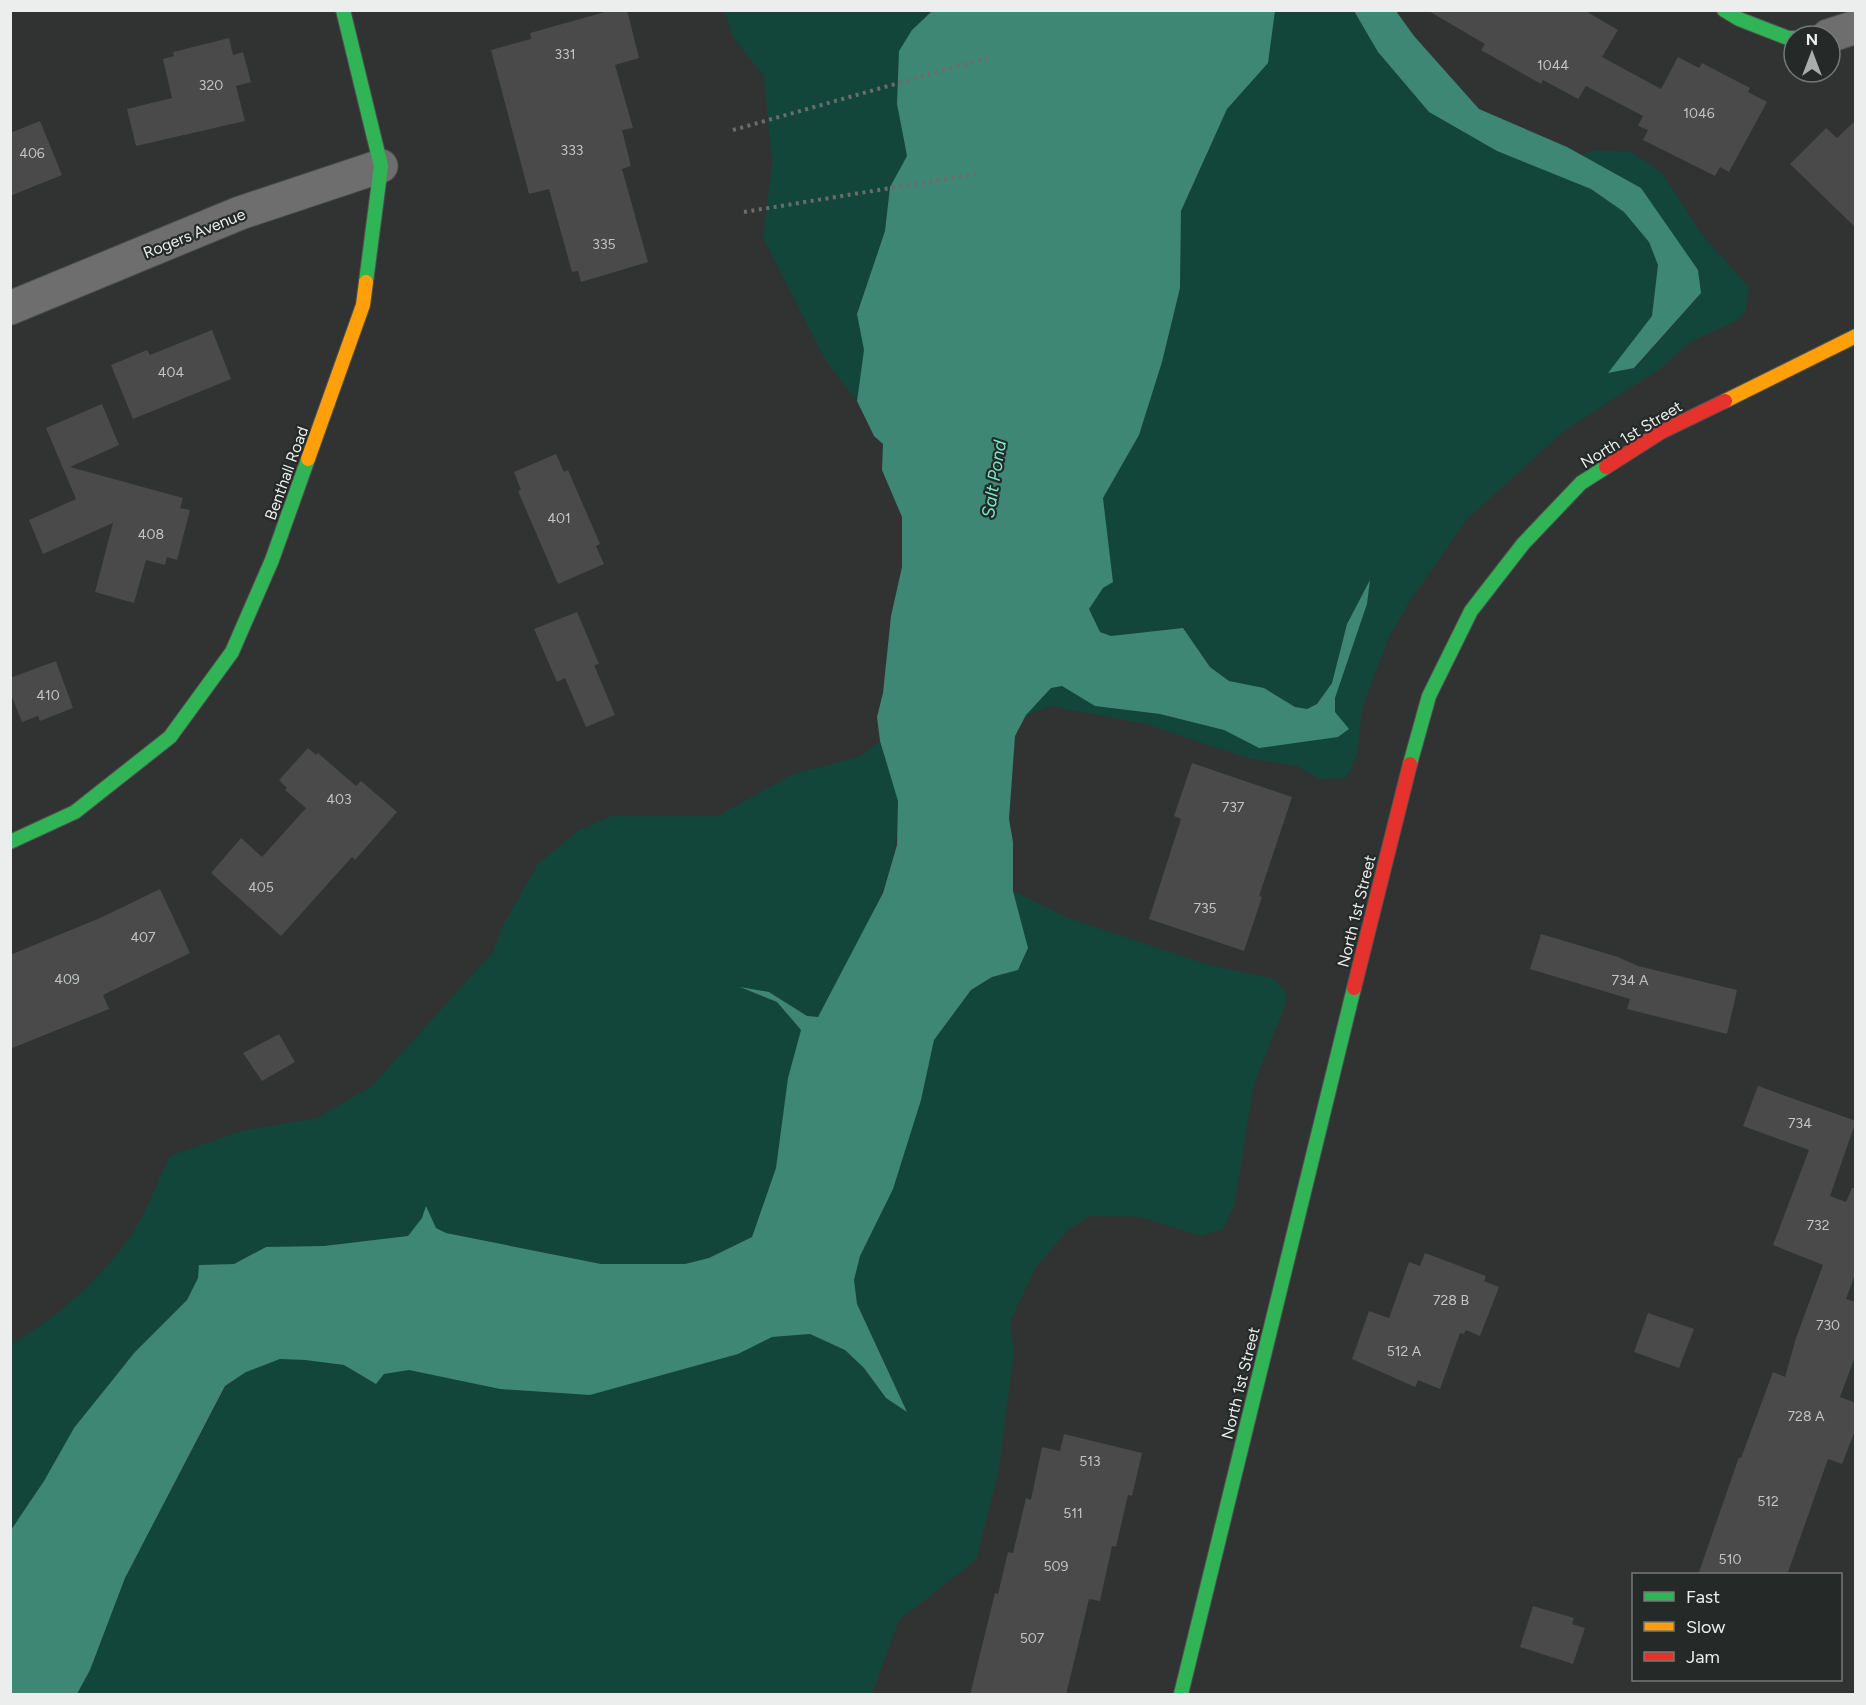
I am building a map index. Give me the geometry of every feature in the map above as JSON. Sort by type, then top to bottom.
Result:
[{"type":"street","name":"Benthall Road","points":[[10,842],[75,812],[170,737],[232,652],[272,560],[363,305],[381,166],[343,10]]},
{"type":"street","points":[[1724,10],[1739,20],[1782,36]]},
{"type":"street","name":"Rogers Avenue","points":[[10,309],[240,213],[381,166]]},
{"type":"street","name":"North 1st Street","points":[[1181,1695],[1404,786],[1429,696],[1471,611],[1523,544],[1581,483],[1660,432],[1856,336]]},
{"type":"path","points":[[733,130],[987,58]]},
{"type":"path","points":[[744,212],[976,174]]},
{"type":"shaded area","points":[[724,11],[932,11],[912,30],[897,104],[907,156],[890,187],[885,231],[857,313],[864,350],[857,401],[826,361],[763,238],[772,164],[764,76],[733,37]]},
{"type":"shaded area","points":[[1275,11],[1354,11],[1378,52],[1429,112],[1497,151],[1591,189],[1624,212],[1649,242],[1658,265],[1652,316],[1609,373],[1634,368],[1701,293],[1698,270],[1641,188],[1582,156],[1595,150],[1631,152],[1662,173],[1700,232],[1749,288],[1745,312],[1736,321],[1690,342],[1661,368],[1563,432],[1466,520],[1408,604],[1389,637],[1362,708],[1357,755],[1346,778],[1319,779],[1297,766],[1247,758],[1146,724],[1051,706],[1026,715],[1051,688],[1062,686],[1095,706],[1160,714],[1224,730],[1259,748],[1335,712],[1335,698],[1367,604],[1369,582],[1347,624],[1332,683],[1317,704],[1307,709],[1295,707],[1264,688],[1229,681],[1211,667],[1183,628],[1111,636],[1100,632],[1089,609],[1103,588],[1113,581],[1103,498],[1139,435],[1162,362],[1180,288],[1181,212],[1227,109],[1268,63]]},
{"type":"shaded area","points":[[880,741],[897,796],[897,832],[884,888],[860,941],[818,1017],[807,1016],[769,992],[744,989],[777,1002],[801,1030],[788,1078],[776,1168],[752,1237],[709,1258],[685,1264],[601,1264],[446,1233],[436,1228],[426,1207],[422,1218],[408,1236],[324,1246],[266,1247],[234,1264],[200,1265],[198,1278],[187,1300],[135,1352],[11,1530],[11,1344],[45,1323],[78,1296],[121,1250],[147,1206],[170,1156],[241,1131],[317,1118],[372,1086],[494,951],[502,927],[538,864],[578,831],[611,816],[718,816],[791,775],[861,756]]},
{"type":"shaded area","points":[[1013,891],[1068,918],[1206,964],[1274,979],[1286,991],[1286,1003],[1254,1084],[1234,1206],[1223,1229],[1201,1236],[1141,1217],[1089,1216],[1068,1230],[1036,1267],[1010,1322],[1014,1350],[998,1474],[976,1560],[899,1620],[872,1694],[77,1694],[90,1670],[125,1578],[226,1386],[246,1372],[280,1359],[344,1365],[376,1384],[384,1374],[409,1370],[500,1389],[590,1395],[737,1354],[772,1337],[810,1334],[845,1350],[864,1368],[886,1398],[907,1412],[857,1304],[853,1280],[860,1256],[921,1100],[934,1040],[971,990],[992,977],[1018,970],[1028,948]]},
{"type":"water","name":"Salt Pond","points":[[932,11],[1275,11],[1268,63],[1227,109],[1181,211],[1180,288],[1162,362],[1139,435],[1103,498],[1113,582],[1103,588],[1089,609],[1100,632],[1111,636],[1183,628],[1210,667],[1229,681],[1264,688],[1295,707],[1307,709],[1317,704],[1332,683],[1347,624],[1370,580],[1367,604],[1335,698],[1335,712],[1349,729],[1338,737],[1259,748],[1224,730],[1160,714],[1095,706],[1062,686],[1051,688],[1026,715],[1015,736],[1009,819],[1013,842],[1013,891],[1028,948],[1018,970],[992,977],[971,990],[934,1040],[921,1100],[893,1189],[860,1256],[854,1280],[857,1304],[907,1412],[886,1398],[864,1368],[845,1350],[810,1334],[772,1337],[738,1354],[590,1395],[500,1389],[409,1370],[384,1374],[376,1384],[344,1365],[280,1359],[246,1372],[225,1386],[125,1578],[90,1670],[77,1694],[11,1694],[11,1530],[44,1481],[74,1428],[135,1352],[187,1300],[198,1278],[199,1265],[234,1264],[266,1247],[324,1246],[408,1236],[422,1218],[426,1206],[436,1228],[446,1233],[601,1264],[685,1264],[709,1258],[752,1237],[776,1168],[788,1078],[801,1030],[777,1002],[740,987],[769,992],[807,1016],[818,1017],[883,893],[897,845],[898,801],[880,741],[877,717],[883,693],[891,616],[902,567],[902,517],[882,470],[883,444],[874,436],[857,401],[864,350],[857,314],[885,231],[890,187],[907,156],[897,104],[899,51],[912,30]]},
{"type":"water","points":[[1354,11],[1396,11],[1414,36],[1479,109],[1567,147],[1641,188],[1698,270],[1701,293],[1634,368],[1608,373],[1652,316],[1658,265],[1649,242],[1624,212],[1591,189],[1497,151],[1429,112],[1378,52]]},
{"type":"building","points":[[612,10],[627,10],[639,58],[615,65],[633,128],[622,130],[631,166],[622,169],[648,262],[581,282],[578,271],[572,272],[549,189],[529,194],[491,50],[531,39],[530,33]]},
{"type":"building","points":[[1427,10],[1584,10],[1618,30],[1602,57],[1661,89],[1678,57],[1699,68],[1702,63],[1750,88],[1748,92],[1767,102],[1729,172],[1720,167],[1715,176],[1643,140],[1648,130],[1638,126],[1643,116],[1586,86],[1578,99],[1543,80],[1541,84],[1481,50],[1485,44]]},
{"type":"building","points":[[229,38],[233,55],[243,52],[251,82],[236,86],[245,121],[136,146],[127,109],[172,98],[163,59],[174,56],[173,52]]},
{"type":"building","points":[[1856,120],[1856,228],[1790,164],[1826,128],[1837,138]]},
{"type":"building","points":[[40,121],[62,175],[10,196],[10,133]]},
{"type":"building","points":[[212,330],[231,379],[133,419],[111,365],[147,350],[150,355]]},
{"type":"building","points":[[102,404],[119,445],[70,467],[183,498],[180,508],[190,510],[177,560],[167,557],[165,565],[146,560],[134,603],[95,592],[113,523],[43,554],[29,520],[76,499],[46,428]]},
{"type":"building","points":[[556,454],[564,472],[568,470],[600,544],[596,546],[604,564],[558,584],[518,491],[521,490],[514,472]]},
{"type":"building","points":[[577,612],[599,664],[594,665],[615,715],[586,727],[565,678],[557,682],[534,629]]},
{"type":"building","points":[[56,661],[73,708],[40,721],[38,716],[22,722],[10,692],[10,678]]},
{"type":"building","points":[[308,748],[316,755],[318,753],[356,786],[361,781],[397,812],[355,860],[352,857],[281,936],[211,873],[241,838],[262,857],[306,808],[285,790],[287,788],[279,780]]},
{"type":"building","points":[[1192,763],[1292,797],[1259,896],[1262,897],[1244,951],[1149,919],[1181,819],[1174,816]]},
{"type":"building","points":[[160,889],[190,953],[103,995],[109,1009],[10,1049],[10,955],[100,918]]},
{"type":"building","points":[[1541,934],[1618,957],[1638,966],[1737,990],[1727,1034],[1627,1009],[1630,999],[1530,969]]},
{"type":"building","points":[[279,1034],[295,1062],[262,1081],[243,1053]]},
{"type":"building","points":[[1758,1086],[1856,1121],[1830,1196],[1846,1202],[1852,1188],[1856,1188],[1856,1278],[1854,1277],[1846,1299],[1856,1302],[1856,1354],[1840,1397],[1856,1403],[1856,1428],[1842,1464],[1828,1459],[1788,1573],[1699,1573],[1739,1457],[1741,1458],[1773,1372],[1785,1377],[1796,1338],[1823,1265],[1773,1245],[1809,1150],[1743,1126]]},
{"type":"building","points":[[1425,1253],[1486,1276],[1484,1281],[1499,1287],[1480,1336],[1466,1330],[1464,1334],[1460,1333],[1440,1389],[1418,1380],[1415,1387],[1352,1359],[1369,1311],[1389,1318],[1409,1262],[1420,1266]]},
{"type":"building","points":[[1648,1313],[1694,1329],[1679,1368],[1634,1352]]},
{"type":"building","points":[[1064,1434],[1142,1453],[1132,1496],[1128,1495],[1116,1547],[1112,1546],[1100,1601],[1089,1599],[1066,1695],[970,1695],[995,1593],[998,1594],[1008,1552],[1013,1553],[1026,1498],[1031,1500],[1042,1447],[1060,1451]]},
{"type":"building","points":[[1533,1606],[1574,1618],[1572,1624],[1585,1628],[1573,1664],[1520,1647]]},
{"type":"traffic: fast","points":[[343,10],[381,166],[366,282]]},
{"type":"traffic: fast","points":[[1724,10],[1739,19],[1782,36]]},
{"type":"traffic: fast","points":[[10,842],[75,812],[170,737],[232,652],[272,560],[308,459]]},
{"type":"traffic: fast","points":[[1410,764],[1429,696],[1471,611],[1523,544],[1581,483],[1606,467]]},
{"type":"traffic: fast","points":[[1181,1694],[1354,988]]},
{"type":"traffic: slow","points":[[308,459],[363,305],[366,282]]},
{"type":"traffic: slow","points":[[1725,401],[1856,336]]},
{"type":"traffic: jam","points":[[1606,467],[1661,432],[1725,401]]},
{"type":"traffic: jam","points":[[1354,988],[1410,764]]}]
